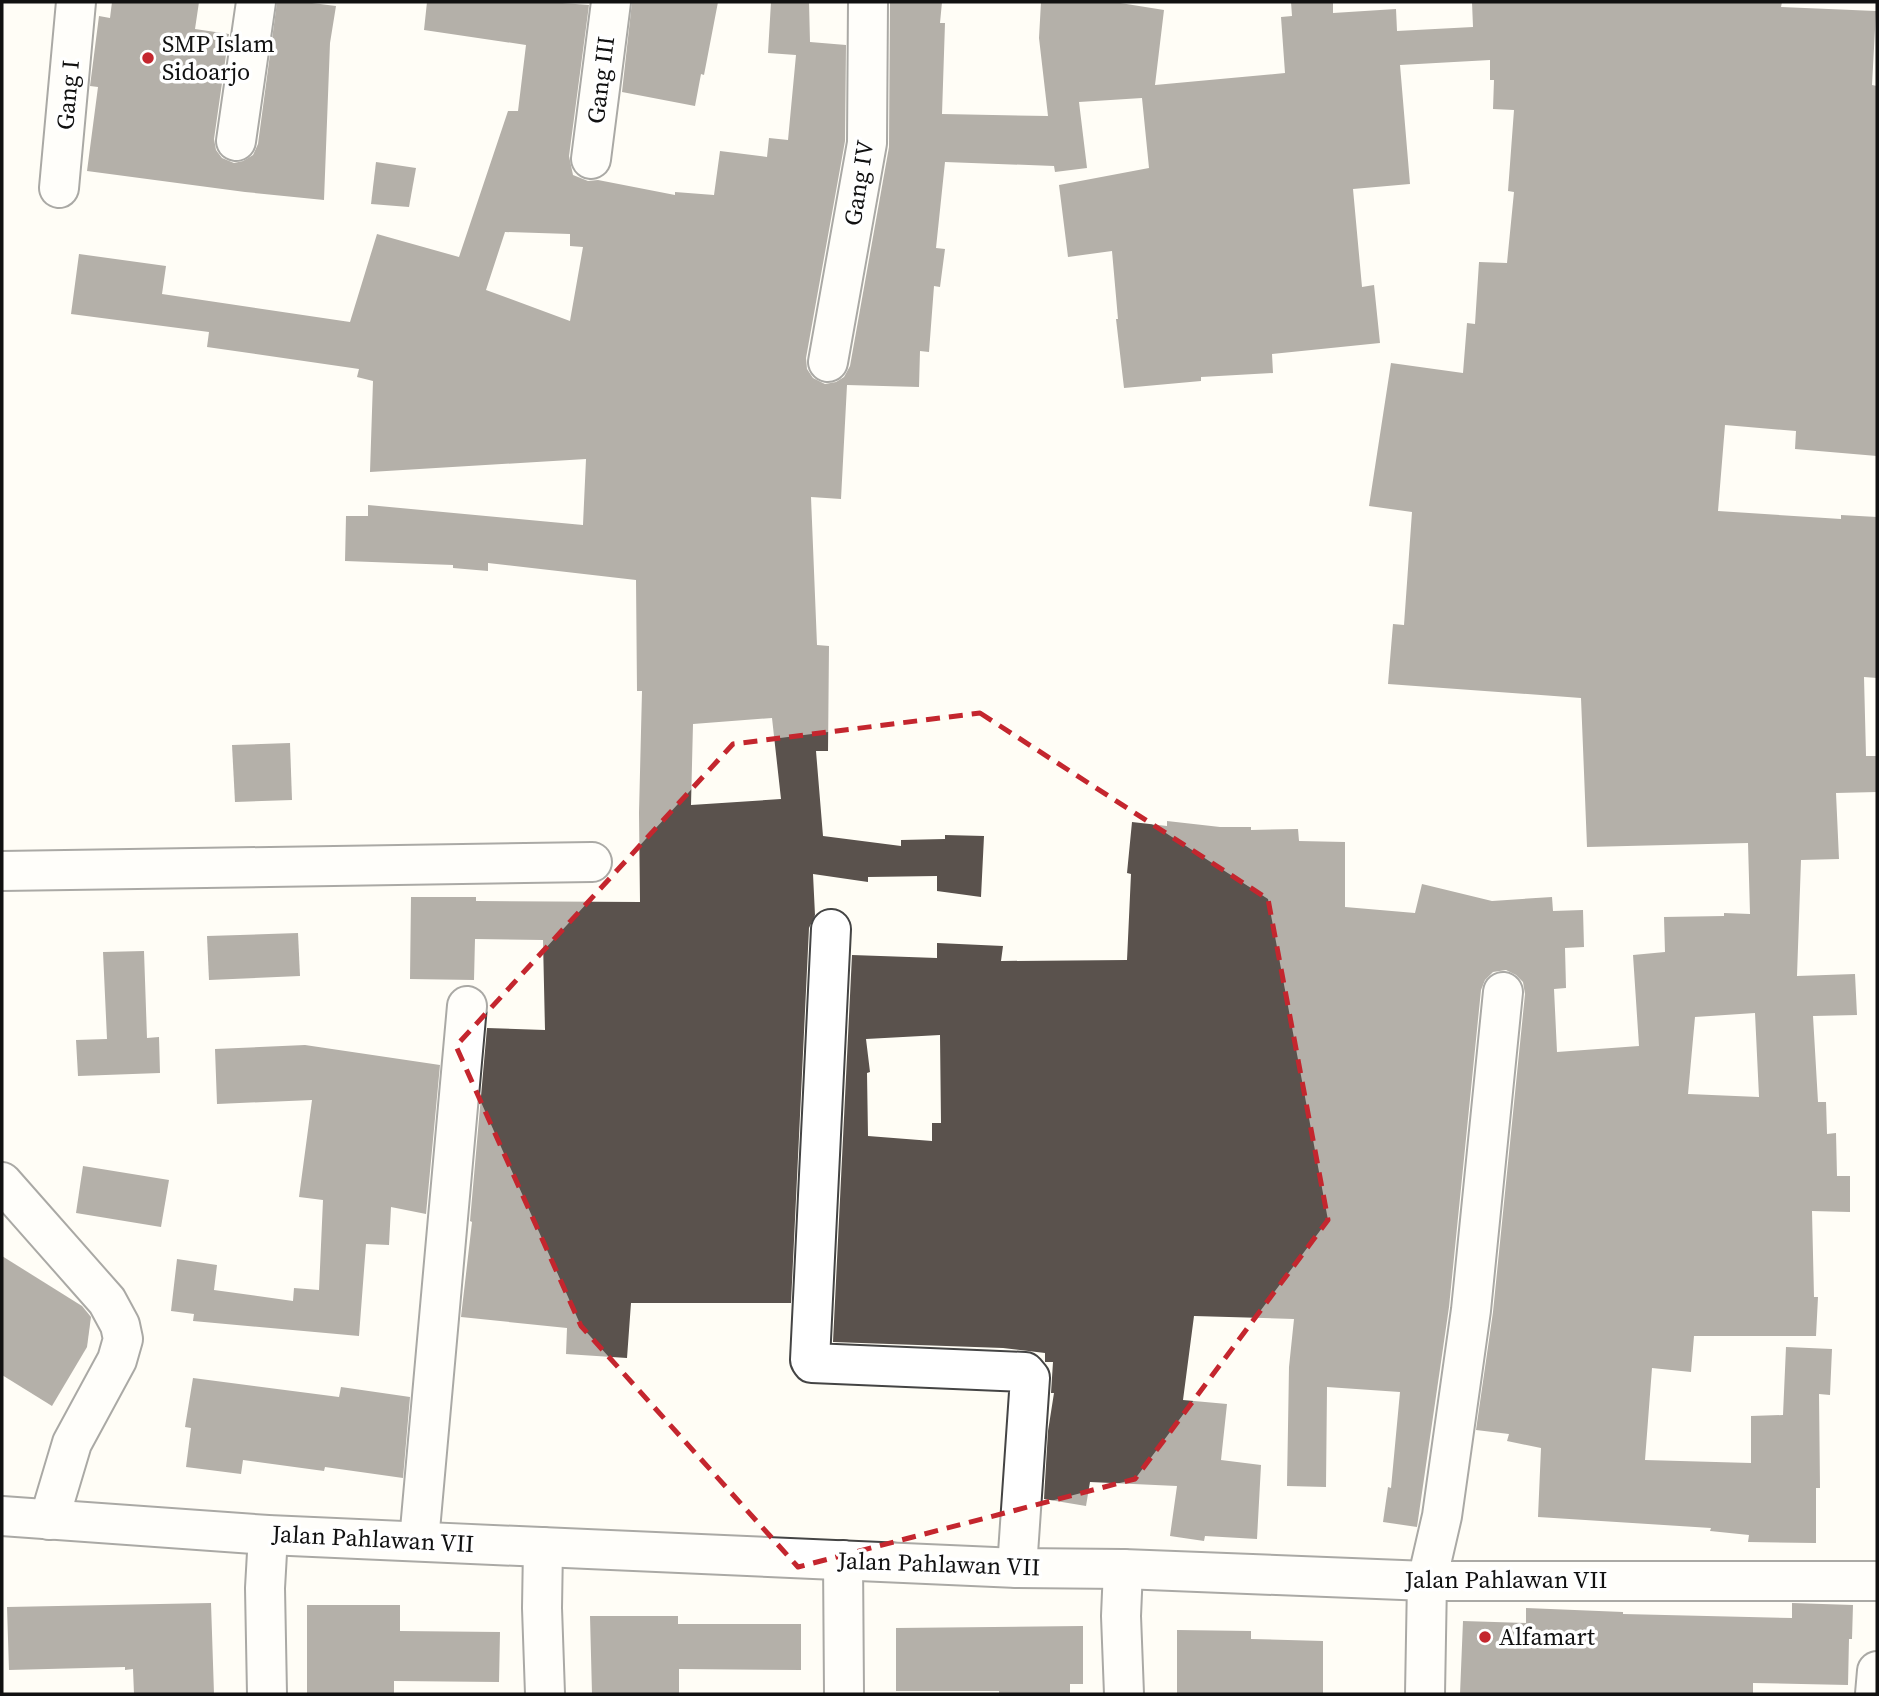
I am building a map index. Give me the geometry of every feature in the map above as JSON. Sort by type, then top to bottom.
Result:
[{"type":"street","name":"Gang I","points":[[59,188],[76,2]]},
{"type":"street","points":[[236,141],[256,2]]},
{"type":"street","name":"Gang III","points":[[591,159],[611,2]]},
{"type":"street","name":"Gang IV","points":[[828,362],[867,143],[868,2]]},
{"type":"street","points":[[2,872],[592,862]]},
{"type":"street","points":[[831,929],[810,1360],[812,1363],[1025,1372],[1030,1378],[1017,1568]]},
{"type":"street","points":[[1425,1694],[1427,1581],[1442,1516],[1469,1323],[1503,992]]},
{"type":"street","points":[[419,1541],[467,1006]]},
{"type":"street","points":[[2,1182],[107,1301],[124,1339],[117,1360],[82,1420],[72,1443],[49,1520]]},
{"type":"street","name":"Jalan Pahlawan VII","points":[[2,1516],[268,1535],[1017,1568],[1123,1569],[1427,1581],[1877,1581]]},
{"type":"street","points":[[267,1694],[265,1588],[268,1535]]},
{"type":"street","points":[[543,1547],[545,1694]]},
{"type":"street","points":[[843,1560],[845,1694]]},
{"type":"street","points":[[1123,1569],[1121,1616],[1124,1694]]},
{"type":"street","points":[[1875,1694],[1877,1671]]},
{"type":"highlighted area","points":[[980,713],[1268,899],[1328,1220],[1135,1479],[798,1567],[581,1326],[456,1046],[733,744]]},
{"type":"building","points":[[112,2],[199,2],[195,29],[229,34],[214,139],[216,150],[222,158],[234,163],[253,155],[258,144],[277,2],[336,6],[330,43],[324,200],[87,171],[98,87],[90,86],[99,16],[110,18]]},
{"type":"building","points":[[427,2],[549,2],[589,5],[569,156],[573,175],[588,181],[598,180],[675,195],[675,192],[714,195],[720,151],[767,157],[769,138],[788,140],[796,55],[768,53],[771,2],[809,2],[810,42],[846,45],[845,141],[806,358],[807,369],[813,378],[825,384],[844,377],[850,366],[889,147],[890,2],[942,2],[940,23],[945,23],[942,114],[1048,116],[1039,38],[1041,2],[1114,2],[1164,10],[1155,85],[1285,73],[1281,17],[1292,16],[1291,2],[1333,2],[1333,13],[1396,9],[1397,31],[1473,27],[1472,2],[1782,2],[1781,7],[1876,11],[1872,85],[1877,86],[1877,456],[1795,449],[1796,431],[1725,425],[1718,511],[1841,519],[1841,515],[1877,517],[1877,678],[1864,677],[1866,756],[1877,756],[1877,792],[1836,793],[1839,859],[1801,860],[1797,976],[1855,974],[1857,1015],[1813,1016],[1818,1102],[1826,1102],[1827,1134],[1836,1133],[1837,1176],[1850,1176],[1850,1212],[1812,1211],[1814,1297],[1818,1297],[1816,1336],[1694,1336],[1691,1372],[1652,1368],[1645,1460],[1751,1463],[1751,1416],[1783,1415],[1786,1347],[1832,1349],[1830,1395],[1819,1394],[1820,1488],[1816,1488],[1816,1543],[1748,1542],[1749,1535],[1710,1531],[1711,1528],[1538,1517],[1541,1448],[1507,1441],[1509,1434],[1476,1430],[1493,1312],[1525,994],[1523,982],[1506,970],[1493,972],[1485,980],[1481,990],[1449,1307],[1417,1527],[1383,1522],[1388,1487],[1391,1488],[1400,1392],[1327,1387],[1326,1487],[1287,1486],[1289,1367],[1294,1319],[1194,1316],[1183,1400],[1227,1404],[1221,1460],[1261,1465],[1257,1539],[1205,1536],[1204,1541],[1170,1536],[1177,1486],[1090,1482],[1086,1506],[1044,1499],[1048,1431],[1054,1393],[1051,1393],[1053,1362],[1045,1362],[1045,1353],[1003,1348],[833,1342],[852,955],[937,958],[937,943],[1003,946],[1001,961],[1127,960],[1131,874],[1127,873],[1132,822],[1167,826],[1167,821],[1220,827],[1251,827],[1251,830],[1298,829],[1299,841],[1345,842],[1345,907],[1415,913],[1422,884],[1492,901],[1552,897],[1553,911],[1583,910],[1584,947],[1565,948],[1566,988],[1554,989],[1557,1052],[1639,1046],[1633,955],[1665,952],[1664,917],[1750,914],[1748,843],[1587,847],[1581,698],[1388,684],[1393,624],[1404,625],[1412,512],[1369,506],[1391,363],[1463,373],[1467,323],[1475,324],[1479,262],[1507,263],[1514,192],[1508,191],[1514,110],[1493,109],[1494,80],[1490,80],[1490,60],[1400,65],[1410,184],[1353,189],[1362,287],[1374,285],[1380,343],[1272,354],[1273,373],[1201,377],[1201,381],[1124,388],[1112,251],[1068,257],[1059,185],[1149,168],[1142,98],[1079,102],[1087,168],[1055,172],[1054,166],[945,162],[936,248],[945,249],[940,287],[934,286],[929,352],[920,351],[919,387],[847,385],[841,499],[811,497],[817,645],[829,646],[828,751],[816,751],[823,836],[901,846],[901,840],[945,839],[945,835],[984,836],[981,897],[937,891],[937,876],[868,877],[868,882],[813,874],[815,915],[809,928],[791,1303],[631,1303],[627,1358],[566,1354],[567,1328],[461,1317],[472,1222],[487,1028],[545,1030],[543,940],[475,939],[474,980],[410,979],[411,897],[476,897],[476,901],[640,902],[642,691],[637,691],[636,580],[488,563],[488,571],[453,568],[453,565],[345,561],[346,516],[368,516],[368,505],[583,525],[586,459],[370,472],[373,381],[357,377],[359,369],[207,347],[209,332],[71,314],[79,254],[166,266],[162,294],[350,322],[377,234],[459,257],[508,111],[518,111],[526,45],[424,30]],"holes":[[[505,232],[570,234],[570,246],[583,247],[570,321],[486,290]],[[772,718],[781,799],[691,805],[693,724]],[[1755,1013],[1759,1097],[1688,1094],[1695,1017]],[[940,1035],[941,1123],[932,1123],[932,1141],[868,1136],[867,1073],[870,1072],[866,1039]]]},
{"type":"building","points":[[632,2],[718,2],[695,106],[622,92]]},
{"type":"building","points":[[376,162],[416,168],[409,207],[371,204]]},
{"type":"building","points":[[290,743],[292,800],[235,802],[232,745]]},
{"type":"building","points":[[298,933],[300,976],[209,980],[207,936]]},
{"type":"building","points":[[144,951],[147,1038],[159,1037],[160,1073],[78,1076],[76,1040],[107,1039],[103,952]]},
{"type":"building","points":[[305,1045],[440,1065],[426,1214],[391,1207],[389,1245],[366,1244],[359,1336],[193,1321],[194,1314],[171,1311],[177,1259],[217,1265],[214,1290],[293,1301],[294,1288],[319,1290],[323,1200],[299,1197],[312,1100],[217,1104],[215,1049]]},
{"type":"building","points":[[83,1166],[169,1180],[161,1227],[76,1213]]},
{"type":"building","points":[[2,1256],[82,1306],[91,1317],[87,1347],[52,1406],[2,1375]]},
{"type":"building","points":[[193,1378],[339,1397],[341,1387],[410,1397],[403,1478],[325,1467],[324,1471],[243,1460],[241,1474],[186,1467],[191,1428],[185,1427]]},
{"type":"building","points":[[211,1603],[214,1694],[134,1694],[133,1669],[125,1670],[125,1667],[9,1670],[7,1607]]},
{"type":"building","points":[[1792,1603],[1853,1605],[1848,1685],[1753,1683],[1753,1694],[1460,1694],[1463,1621],[1526,1623],[1526,1608],[1623,1614],[1792,1618]]},
{"type":"building","points":[[307,1605],[400,1605],[400,1631],[500,1632],[499,1682],[394,1681],[394,1694],[307,1694]]},
{"type":"building","points":[[590,1616],[678,1616],[678,1624],[801,1624],[801,1670],[679,1669],[679,1694],[592,1694]]},
{"type":"building","points":[[1083,1626],[1083,1684],[1070,1684],[1070,1694],[896,1691],[896,1628]]},
{"type":"building","points":[[1177,1630],[1251,1631],[1251,1639],[1323,1641],[1323,1694],[1177,1694]]},
{"type":"place","name":"SMP Islam Sidoarjo","points":[[148,58]]},
{"type":"place","name":"Alfamart","points":[[1485,1637]]}]
